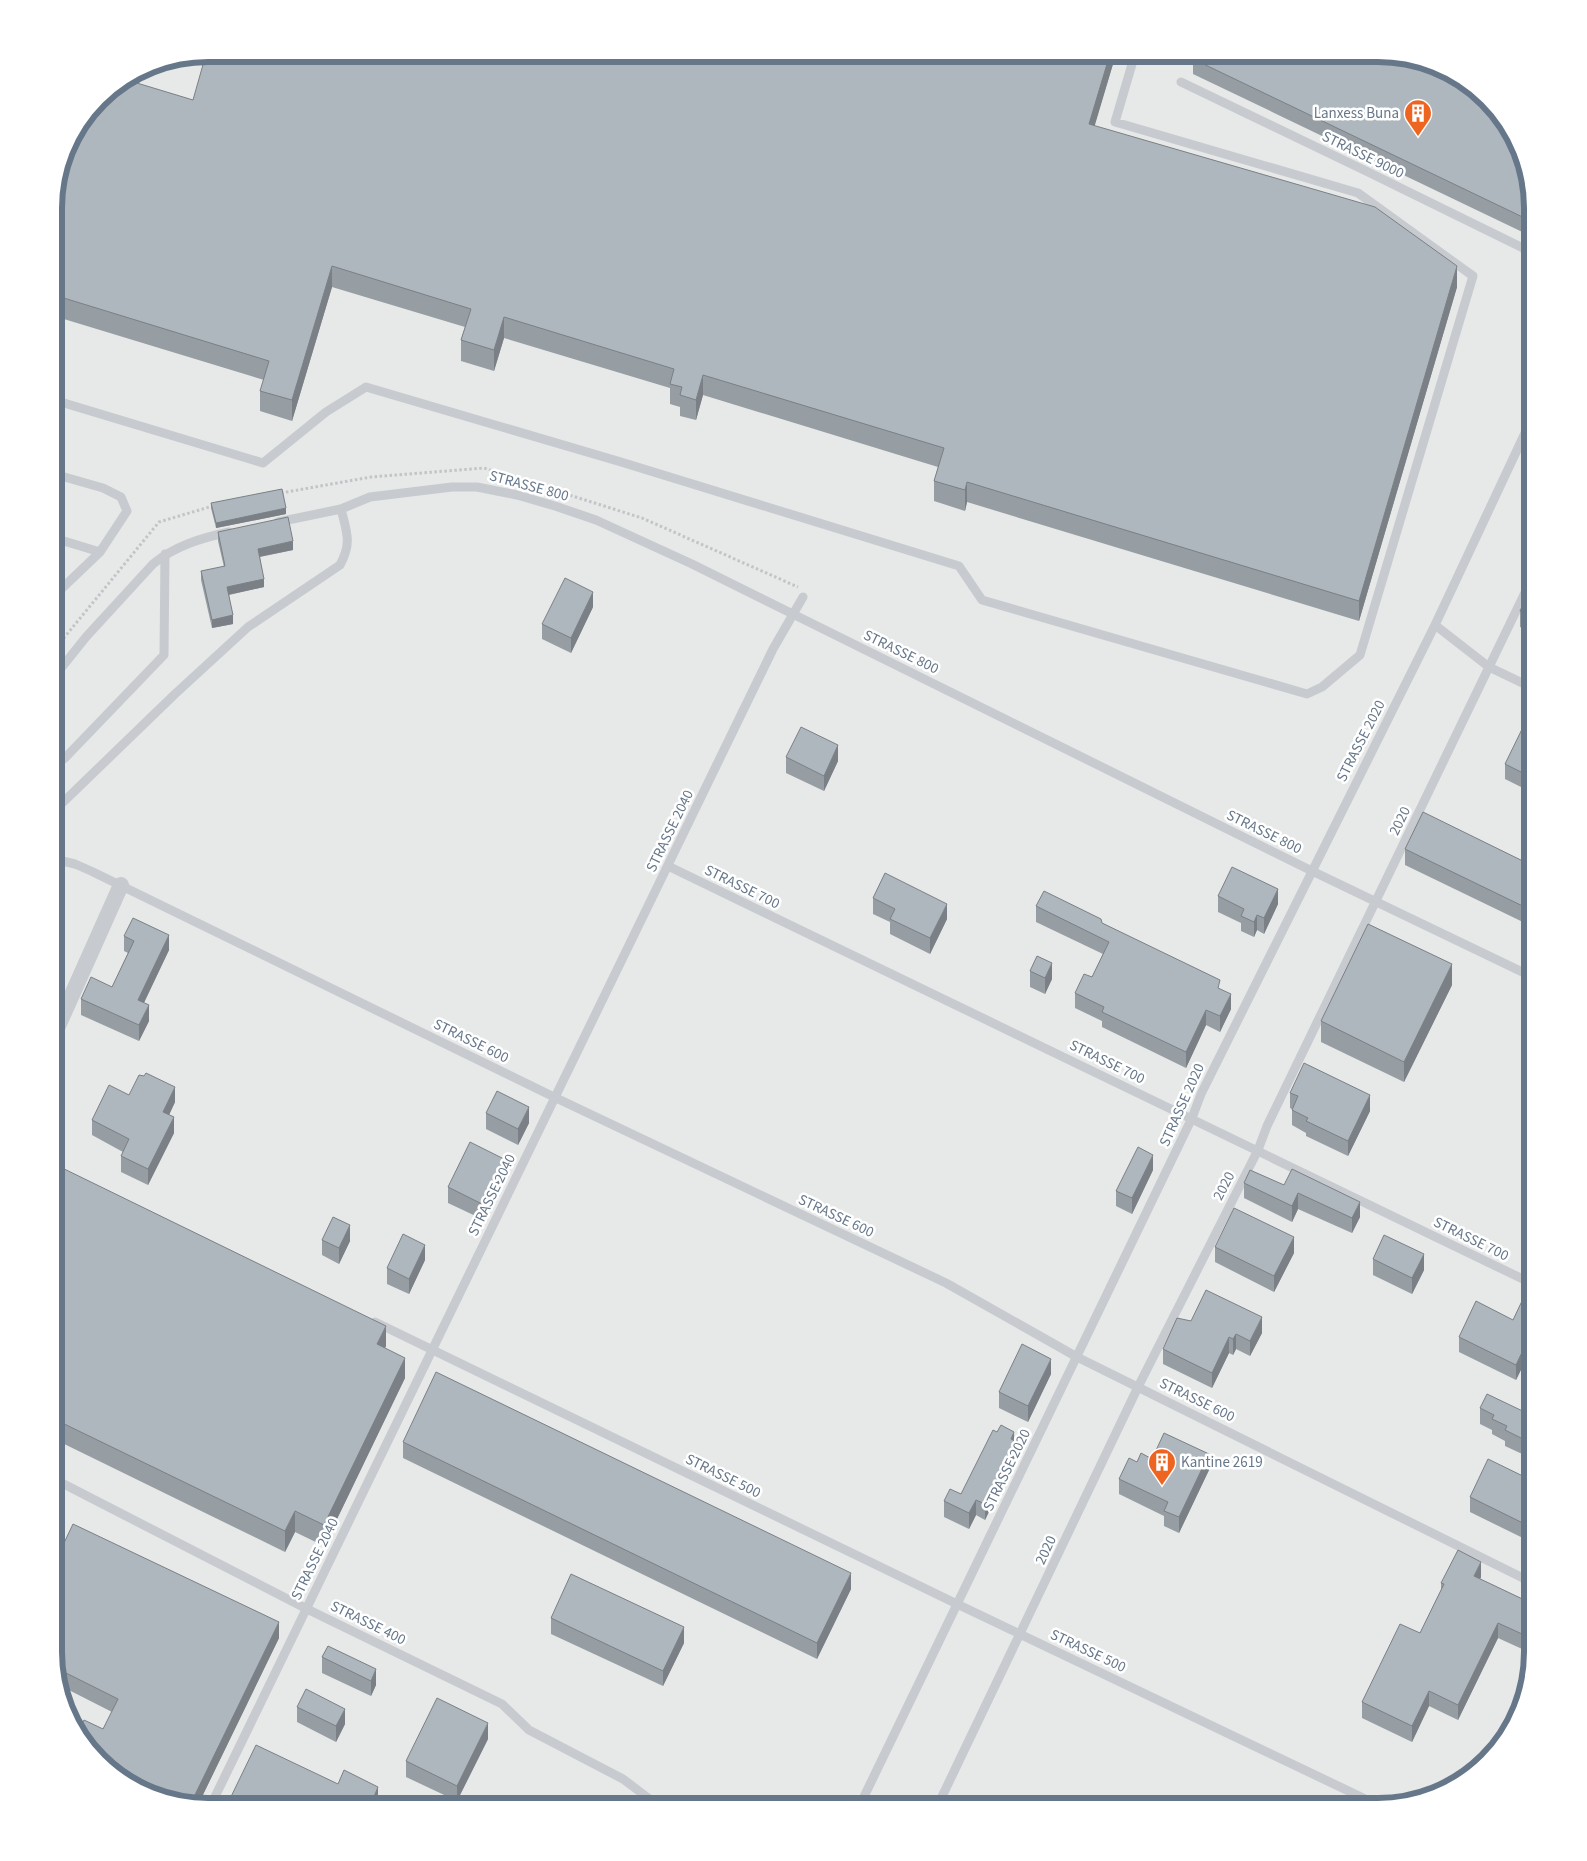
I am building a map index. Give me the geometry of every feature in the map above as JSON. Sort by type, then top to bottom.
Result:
[{"type":"street","points":[[62,1016],[121,885]]},
{"type":"lane","points":[[63,403],[263,463],[326,412],[366,387],[612,459],[959,566],[982,600],[1308,694],[1322,687],[1360,655],[1473,276],[1358,193],[1115,122],[1132,63]]},
{"type":"lane","name":"STRASSE 9000","points":[[1180,82],[1524,249]]},
{"type":"lane","name":"STRASSE 2020","points":[[863,1798],[1192,1118],[1201,1094],[1435,625],[1524,435]]},
{"type":"lane","points":[[63,477],[103,488],[121,497],[127,511],[100,552],[63,588]]},
{"type":"lane","name":"STRASSE 800","points":[[265,524],[341,509],[370,497],[452,487],[477,487],[517,495],[596,520],[692,564],[1312,871],[1524,973]]},
{"type":"lane","points":[[63,803],[175,694],[248,627],[340,566],[347,552],[348,537],[341,509]]},
{"type":"lane","points":[[63,665],[134,584],[165,554],[187,544],[236,530]]},
{"type":"lane","points":[[63,541],[100,552]]},
{"type":"lane","points":[[63,759],[164,655],[165,554]]},
{"type":"lane","name":"2020","points":[[941,1798],[1138,1387],[1258,1150],[1267,1126],[1524,595]]},
{"type":"lane","name":"STRASSE 2040","points":[[214,1798],[778,638],[803,597]]},
{"type":"lane","points":[[1435,625],[1489,667],[1524,684]]},
{"type":"lane","name":"STRASSE 600","points":[[63,861],[75,864],[121,885],[554,1097],[946,1283],[1077,1357],[1524,1579]]},
{"type":"lane","name":"STRASSE 700","points":[[668,866],[1524,1280]]},
{"type":"lane","name":"STRASSE 500","points":[[362,1316],[1363,1798]]},
{"type":"lane","name":"STRASSE 400","points":[[62,1483],[307,1609],[502,1704],[529,1730],[623,1779],[648,1798]]},
{"type":"path","points":[[63,639],[159,522],[211,506]]},
{"type":"shaded area","points":[[209,62],[1388,63],[1416,67],[1451,82],[1475,99],[1488,112],[1505,136],[1517,162],[1522,180],[1524,209],[1524,1652],[1520,1690],[1509,1717],[1500,1734],[1475,1762],[1451,1779],[1425,1791],[1407,1796],[1388,1798],[209,1798],[171,1794],[144,1783],[127,1774],[99,1749],[82,1725],[70,1699],[65,1681],[62,1652],[63,199],[67,172],[91,122],[105,105],[127,87],[171,67]]},
{"type":"building","points":[[209,62],[1107,63],[1089,124],[1375,207],[1457,266],[1359,601],[967,482],[965,490],[934,481],[944,448],[703,375],[696,400],[680,395],[682,387],[670,384],[674,369],[504,317],[494,350],[461,340],[471,309],[332,266],[292,400],[260,391],[269,361],[63,298],[63,199],[65,180],[74,153],[87,127],[105,105],[135,82],[193,100],[204,63]]},
{"type":"building","name":"Lanxess Buna","points":[[1201,63],[1388,63],[1416,67],[1451,82],[1475,99],[1488,112],[1505,136],[1517,162],[1522,180],[1524,218]]},
{"type":"building","points":[[282,489],[286,508],[216,523],[211,503]]},
{"type":"building","points":[[288,517],[293,541],[258,549],[264,579],[227,587],[233,615],[212,620],[201,571],[225,566],[218,532]]},
{"type":"building","points":[[565,578],[593,592],[571,638],[542,624]]},
{"type":"building","points":[[1524,603],[1524,613],[1520,611]]},
{"type":"building","points":[[1524,725],[1524,774],[1505,764]]},
{"type":"building","points":[[801,727],[838,745],[824,776],[786,757]]},
{"type":"building","points":[[1423,812],[1524,862],[1524,907],[1405,849]]},
{"type":"building","points":[[1232,867],[1278,889],[1264,918],[1257,915],[1254,922],[1241,916],[1244,909],[1218,896]]},
{"type":"building","points":[[885,873],[947,904],[930,938],[890,919],[895,909],[873,898]]},
{"type":"building","points":[[1044,891],[1101,919],[1102,923],[1220,980],[1218,988],[1231,994],[1220,1016],[1206,1010],[1186,1052],[1102,1012],[1104,1007],[1075,993],[1084,974],[1092,977],[1109,942],[1036,906]]},
{"type":"building","points":[[133,918],[169,935],[138,1000],[149,1005],[139,1025],[81,999],[91,977],[112,987],[134,941],[124,936]]},
{"type":"building","points":[[1368,924],[1452,964],[1404,1062],[1321,1021]]},
{"type":"building","points":[[1037,956],[1052,963],[1045,978],[1030,971]]},
{"type":"building","points":[[1304,1063],[1370,1095],[1348,1141],[1306,1121],[1308,1118],[1292,1110],[1298,1096],[1290,1093]]},
{"type":"building","points":[[146,1073],[175,1087],[163,1112],[174,1117],[148,1169],[121,1156],[129,1139],[92,1120],[109,1085],[129,1095],[139,1075],[144,1076]]},
{"type":"building","points":[[497,1091],[529,1107],[518,1129],[486,1113]]},
{"type":"building","points":[[470,1142],[504,1159],[482,1204],[448,1187]]},
{"type":"building","points":[[1138,1147],[1153,1155],[1132,1198],[1116,1191]]},
{"type":"building","points":[[62,1168],[386,1326],[377,1344],[405,1358],[324,1525],[295,1511],[285,1531],[62,1423]]},
{"type":"building","points":[[1292,1169],[1360,1202],[1352,1218],[1298,1193],[1292,1206],[1244,1183],[1250,1170],[1284,1185]]},
{"type":"building","points":[[1234,1208],[1294,1237],[1274,1276],[1215,1247]]},
{"type":"building","points":[[333,1217],[350,1225],[339,1248],[322,1240]]},
{"type":"building","points":[[403,1234],[425,1245],[409,1279],[387,1268]]},
{"type":"building","points":[[1384,1235],[1424,1254],[1412,1278],[1373,1259]]},
{"type":"building","points":[[1206,1290],[1262,1317],[1250,1341],[1236,1334],[1233,1339],[1229,1337],[1212,1373],[1163,1349],[1177,1318],[1191,1321]]},
{"type":"building","points":[[1476,1301],[1513,1320],[1522,1301],[1524,1302],[1524,1348],[1516,1365],[1459,1337]]},
{"type":"building","points":[[1022,1344],[1051,1359],[1028,1406],[999,1392]]},
{"type":"building","points":[[436,1372],[851,1573],[817,1643],[403,1442]]},
{"type":"building","points":[[1487,1394],[1524,1412],[1524,1440],[1505,1430],[1507,1426],[1492,1419],[1494,1415],[1480,1408]]},
{"type":"building","points":[[1001,1425],[1014,1432],[1011,1439],[1015,1441],[985,1504],[976,1500],[969,1513],[944,1501],[950,1489],[961,1494],[993,1430],[997,1432]]},
{"type":"building","name":"Kantine 2619","points":[[1164,1433],[1209,1454],[1179,1517],[1164,1511],[1168,1502],[1119,1479],[1129,1458],[1137,1462],[1141,1453],[1152,1459]]},
{"type":"building","points":[[1488,1459],[1524,1477],[1524,1524],[1470,1497]]},
{"type":"building","points":[[73,1524],[279,1622],[194,1797],[162,1791],[127,1774],[99,1749],[82,1725],[84,1720],[103,1729],[118,1699],[64,1672],[62,1652],[62,1547]]},
{"type":"building","points":[[1458,1550],[1481,1562],[1474,1576],[1524,1600],[1524,1635],[1498,1623],[1458,1705],[1429,1691],[1412,1726],[1362,1702],[1400,1624],[1420,1633],[1444,1584],[1441,1583]]},
{"type":"building","points":[[571,1574],[684,1627],[663,1671],[551,1618]]},
{"type":"building","points":[[328,1646],[376,1669],[371,1681],[322,1657]]},
{"type":"building","points":[[306,1689],[345,1709],[336,1726],[297,1707]]},
{"type":"building","points":[[437,1698],[488,1723],[457,1786],[406,1761]]},
{"type":"building","points":[[256,1745],[338,1784],[344,1770],[378,1787],[373,1798],[230,1798]]},
{"type":"place","name":"Lanxess Buna","points":[[1418,137]]},
{"type":"place","name":"Kantine 2619","points":[[1162,1486]]}]
